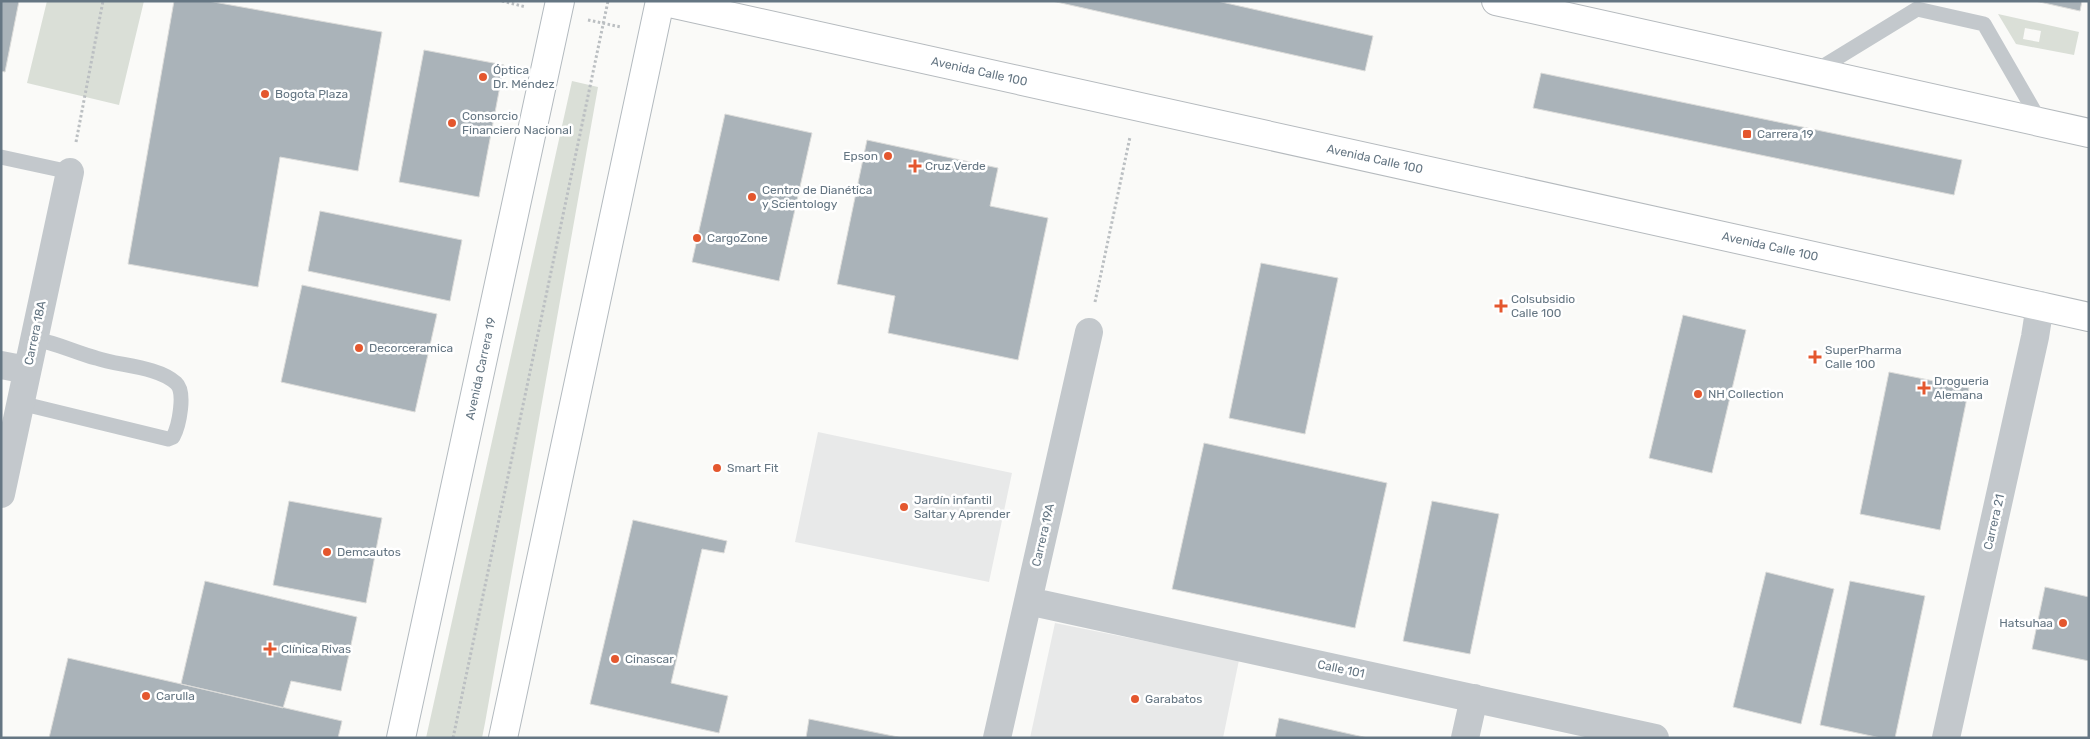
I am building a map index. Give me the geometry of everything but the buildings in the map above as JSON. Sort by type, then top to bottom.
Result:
[{"type":"main road","name":"Avenida Carrera 19","points":[[401,738],[560,1]]},
{"type":"main road","name":"Avenida Calle 100","points":[[660,1],[2089,317]]},
{"type":"main road","points":[[503,738],[660,1]]},
{"type":"main road","points":[[1496,1],[2089,133]]},
{"type":"street","name":"Carrera 18A","points":[[1,494],[20,403],[14,367],[34,339],[70,172]]},
{"type":"street","name":"Carrera 21","points":[[1946,738],[2035,337],[2040,305]]},
{"type":"street","name":"Carrera 19A","points":[[997,738],[1089,332]]},
{"type":"street","name":"Calle 101","points":[[1028,601],[1655,738]]},
{"type":"street","points":[[1465,738],[1474,698]]},
{"type":"lane","points":[[1814,72],[1917,9],[1927,11],[1984,24],[2041,123]]},
{"type":"lane","points":[[1,157],[70,172]]},
{"type":"lane","points":[[20,403],[168,439],[173,437],[177,430],[182,394],[177,383],[160,373],[96,359],[56,343],[34,339]]},
{"type":"path","points":[[70,172],[103,1]]},
{"type":"path","points":[[502,1],[511,3]]},
{"type":"path","points":[[453,738],[608,1]]},
{"type":"path","points":[[1089,332],[1136,106]]},
{"type":"shaded area","points":[[47,1],[144,1],[119,105],[27,83]]},
{"type":"shaded area","points":[[1998,14],[2079,32],[2074,55],[2016,44]],"holes":[[[2025,28],[2041,31],[2039,42],[2023,39]]]},
{"type":"shaded area","points":[[572,81],[598,87],[482,738],[426,738]]},
{"type":"shaded area","name":"Jardín infantil Saltar y Aprender","points":[[818,432],[1012,473],[989,582],[795,542]]},
{"type":"shaded area","name":"Garabatos","points":[[1055,623],[1239,660],[1223,738],[1030,738]]},
{"type":"place","name":"Óptica Dr. Méndez","points":[[483,77]]},
{"type":"place","name":"Bogota Plaza","points":[[265,94]]},
{"type":"place","name":"Consorcio Financiero Nacional","points":[[452,123]]},
{"type":"place","name":"Carrera 19","points":[[1747,134]]},
{"type":"place","name":"Epson","points":[[888,156]]},
{"type":"place","name":"Cruz Verde","points":[[915,166]]},
{"type":"place","name":"Centro de Dianética y Scientology","points":[[752,197]]},
{"type":"place","name":"CargoZone","points":[[697,238]]},
{"type":"place","name":"Colsubsidio Calle 100","points":[[1501,306]]},
{"type":"place","name":"Decorceramica","points":[[359,348]]},
{"type":"place","name":"SuperPharma Calle 100","points":[[1815,357]]},
{"type":"place","name":"Drogueria Alemana","points":[[1924,388]]},
{"type":"place","name":"NH Collection","points":[[1698,394]]},
{"type":"place","name":"Smart Fit","points":[[717,468]]},
{"type":"place","name":"Jardín infantil Saltar y Aprender","points":[[904,507]]},
{"type":"place","name":"Demcautos","points":[[327,552]]},
{"type":"place","name":"Hatsuhaa","points":[[2063,623]]},
{"type":"place","name":"Clínica Rivas","points":[[270,649]]},
{"type":"place","name":"Cinascar","points":[[615,659]]},
{"type":"place","name":"Carulla","points":[[146,696]]},
{"type":"place","name":"Garabatos","points":[[1135,699]]}]
